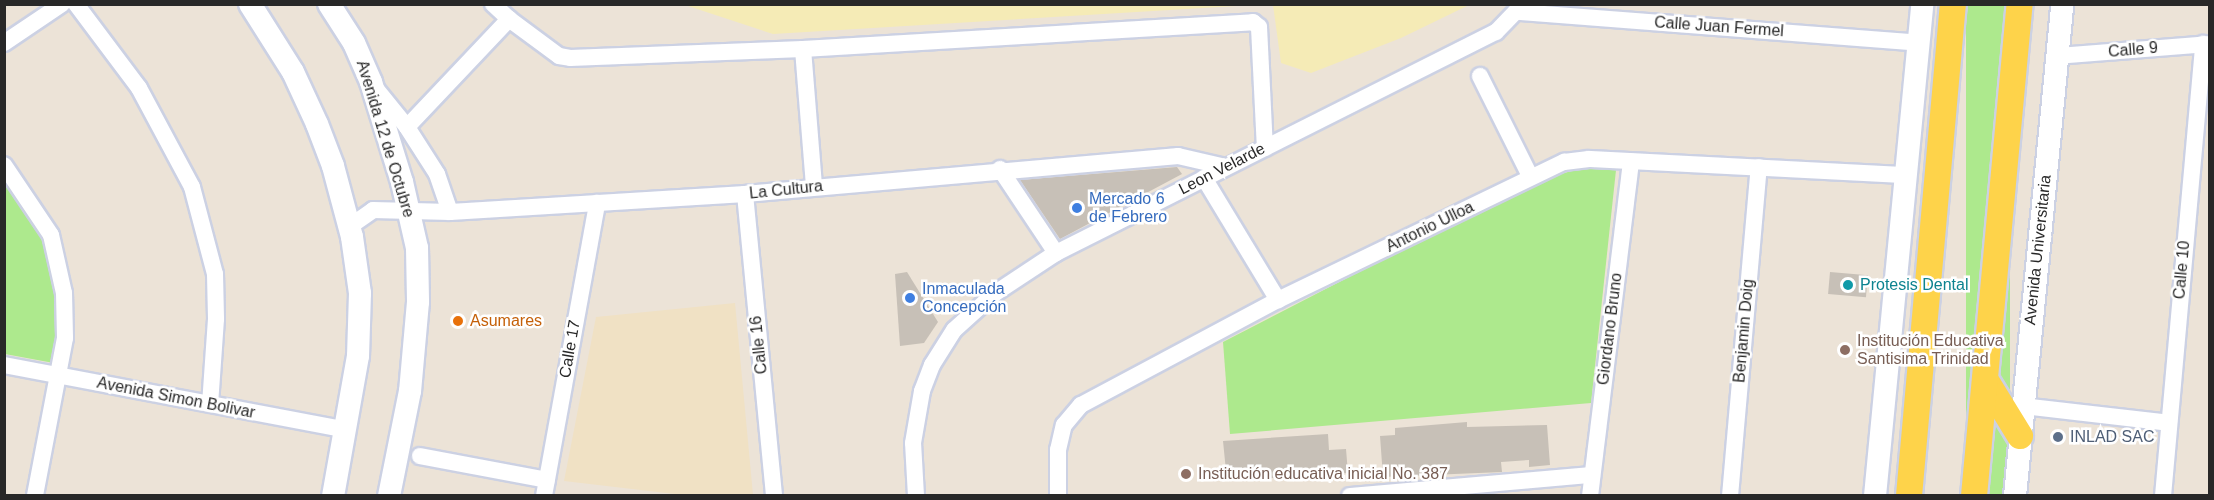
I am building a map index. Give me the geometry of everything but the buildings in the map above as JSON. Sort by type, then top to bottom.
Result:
[{"type":"main road","points":[[250,4],[293,72],[333,166],[349,227],[360,293],[358,356],[347,430],[333,495]]},
{"type":"main road","name":"Avenida 12 de Octubre","points":[[329,4],[354,43],[371,82],[409,210],[417,248],[418,302],[410,391],[389,495]]},
{"type":"main road","points":[[1875,495],[1922,4]]},
{"type":"main road","points":[[1909,495],[1953,4]]},
{"type":"main road","points":[[1974,495],[2020,4]]},
{"type":"main road","name":"Avenida Universitaria","points":[[2015,495],[2062,4]]},
{"type":"main road","points":[[1985,379],[2020,436]]},
{"type":"street","points":[[4,43],[62,4]]},
{"type":"street","points":[[76,4],[139,88],[192,187],[215,274],[216,319],[210,404]]},
{"type":"street","points":[[493,4],[508,19],[559,56],[570,58],[803,49],[1253,22],[1259,27],[1265,148]]},
{"type":"street","name":"Calle Juan Fermel","points":[[1521,8],[1918,43]]},
{"type":"street","name":"Leon Velarde","points":[[916,495],[916,418],[932,365],[954,330],[994,294],[1056,253],[1496,32],[1521,8]]},
{"type":"street","points":[[407,127],[508,19]]},
{"type":"street","name":"Calle 9","points":[[2057,56],[2206,44]]},
{"type":"street","name":"Calle 10","points":[[2163,495],[2206,44]]},
{"type":"street","points":[[803,49],[814,187]]},
{"type":"street","points":[[1480,76],[1530,176]]},
{"type":"street","points":[[371,82],[407,127],[437,174],[450,212]]},
{"type":"street","name":"La Cultura","points":[[349,227],[373,210],[450,212],[745,194],[1000,169],[1178,156],[1226,167]]},
{"type":"street","name":"Antonio Ulloa","points":[[1058,495],[1058,450],[1064,425],[1082,405],[1278,300],[1530,176],[1564,162],[1589,159],[1905,175]]},
{"type":"street","name":"Giordano Bruno","points":[[1590,495],[1631,162]]},
{"type":"street","points":[[4,165],[51,235],[64,293],[65,338],[35,495]]},
{"type":"street","name":"Benjamin Doig","points":[[1730,495],[1759,167]]},
{"type":"street","points":[[1000,169],[1056,253]]},
{"type":"street","points":[[1204,178],[1278,300]]},
{"type":"street","name":"Calle 16","points":[[745,194],[774,495]]},
{"type":"street","name":"Calle 17","points":[[545,488],[597,203]]},
{"type":"street","name":"Avenida Simon Bolivar","points":[[4,365],[347,430]]},
{"type":"street","points":[[2023,406],[2169,423]]},
{"type":"street","points":[[420,456],[545,488]]},
{"type":"street","points":[[1350,495],[1592,475]]},
{"type":"shaded area","points":[[735,303],[753,495],[683,495],[564,481],[596,317]]},
{"type":"green space","points":[[1966,5],[2010,5],[2010,496],[1966,496]]},
{"type":"green space","points":[[1590,166],[1616,170],[1591,403],[1230,434],[1223,342],[1535,181]]},
{"type":"green space","points":[[4,171],[52,247],[64,306],[59,364],[5,354]]},
{"type":"sand","points":[[1273,4],[1469,5],[1401,38],[1311,73],[1281,63]]},
{"type":"sand","points":[[685,5],[1253,5],[773,34]]},
{"type":"place","name":"Mercado 6 de Febrero","points":[[1077,208]]},
{"type":"place","name":"Protesis Dental","points":[[1848,285]]},
{"type":"place","name":"Inmaculada Concepción","points":[[910,298]]},
{"type":"place","name":"Asumares","points":[[458,321]]},
{"type":"place","name":"Institución Educativa Santisima Trinidad","points":[[1845,350]]},
{"type":"place","name":"INLAD SAC","points":[[2058,437]]},
{"type":"place","name":"Institución educativa inicial No. 387","points":[[1186,474]]}]
